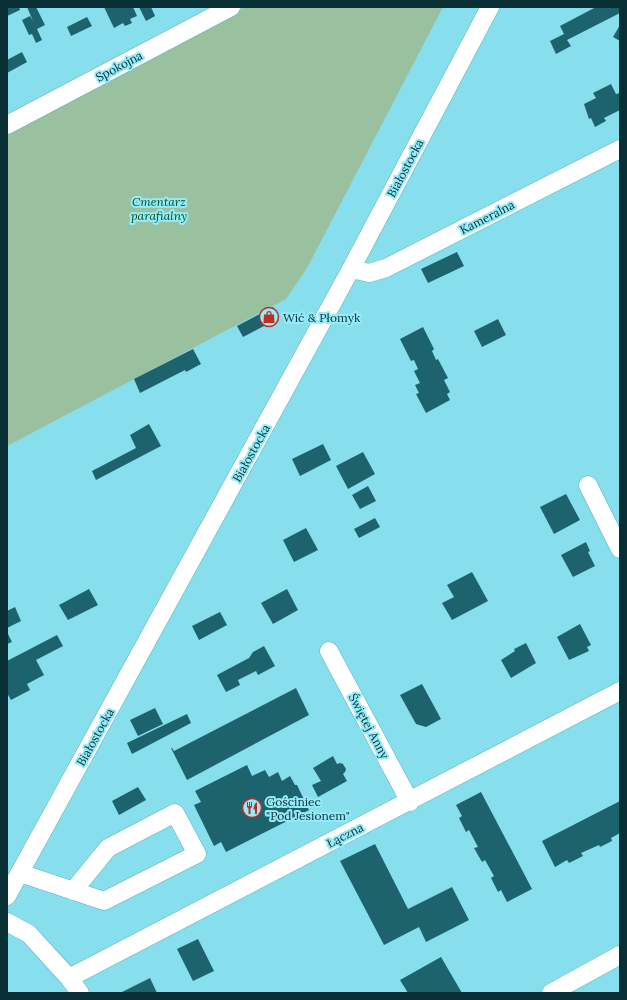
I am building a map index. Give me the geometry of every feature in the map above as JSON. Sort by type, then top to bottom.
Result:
[{"type":"street","name":"Spokojna","points":[[7,125],[231,7]]},
{"type":"street","name":"Białostocka","points":[[7,896],[351,269],[490,7]]},
{"type":"street","name":"Kameralna","points":[[351,269],[369,273],[386,268],[620,149]]},
{"type":"street","points":[[588,486],[620,549]]},
{"type":"street","name":"Świętej Anny","points":[[329,651],[410,802]]},
{"type":"street","name":"Łączna","points":[[69,978],[410,802],[620,691]]},
{"type":"street","points":[[20,873],[74,891],[104,901],[197,854],[175,814],[108,848],[74,891]]},
{"type":"street","points":[[7,922],[30,934],[69,978],[80,993]]},
{"type":"street","points":[[551,993],[620,955]]},
{"type":"green space","name":"Cmentarz parafialny","points":[[245,7],[443,7],[307,268],[286,299],[7,446],[7,132]]},
{"type":"building","points":[[7,7],[19,7],[20,10],[7,16]]},
{"type":"building","points":[[27,7],[36,7],[45,25],[37,29],[42,40],[36,43],[32,34],[29,35],[22,20],[30,16],[33,21]]},
{"type":"building","points":[[104,7],[133,7],[137,16],[130,19],[132,23],[125,26],[123,23],[114,28]]},
{"type":"building","points":[[139,7],[151,7],[155,16],[146,21]]},
{"type":"building","points":[[596,7],[620,7],[620,13],[567,40],[571,46],[556,54],[550,41],[564,34],[560,26]]},
{"type":"building","points":[[87,17],[92,26],[71,36],[67,27]]},
{"type":"building","points":[[620,25],[620,41],[613,37]]},
{"type":"building","points":[[22,52],[27,62],[7,73],[7,60]]},
{"type":"building","points":[[611,84],[616,94],[620,93],[620,110],[604,118],[606,121],[595,127],[591,118],[589,119],[584,104],[596,98],[593,93]]},
{"type":"building","points":[[457,252],[464,266],[428,283],[421,269]]},
{"type":"building","points":[[273,307],[279,318],[243,337],[237,326]]},
{"type":"building","points":[[498,319],[506,335],[482,347],[474,331]]},
{"type":"building","points":[[423,327],[434,349],[432,351],[436,360],[438,359],[448,378],[444,380],[450,392],[447,394],[450,400],[426,413],[416,394],[419,393],[415,385],[420,383],[414,371],[418,369],[414,360],[411,361],[400,339]]},
{"type":"building","points":[[193,349],[201,364],[186,372],[185,370],[140,393],[134,379]]},
{"type":"building","points":[[149,424],[161,446],[96,480],[92,471],[136,448],[130,435]]},
{"type":"building","points":[[323,444],[331,460],[300,476],[292,459]]},
{"type":"building","points":[[363,452],[375,474],[348,489],[336,466]]},
{"type":"building","points":[[368,486],[376,501],[360,509],[352,495]]},
{"type":"building","points":[[566,494],[580,520],[554,534],[540,507]]},
{"type":"building","points":[[375,518],[380,527],[359,538],[354,529]]},
{"type":"building","points":[[306,528],[318,550],[294,562],[283,540]]},
{"type":"building","points":[[586,542],[590,551],[588,552],[595,566],[573,577],[561,555]]},
{"type":"building","points":[[472,572],[488,601],[452,620],[442,603],[454,597],[447,585]]},
{"type":"building","points":[[89,589],[98,605],[68,620],[59,605]]},
{"type":"building","points":[[287,589],[298,610],[273,624],[261,603]]},
{"type":"building","points":[[15,607],[21,621],[7,628],[7,611]]},
{"type":"building","points":[[220,612],[227,625],[199,640],[192,626]]},
{"type":"building","points":[[580,624],[591,645],[587,647],[589,651],[569,660],[557,637]]},
{"type":"building","points":[[7,632],[12,642],[7,644]]},
{"type":"building","points":[[57,635],[63,646],[36,660],[44,675],[27,684],[30,690],[11,700],[7,693],[7,661]]},
{"type":"building","points":[[526,643],[536,663],[511,678],[501,660],[515,651],[514,649]]},
{"type":"building","points":[[264,646],[275,666],[258,675],[256,671],[238,680],[240,685],[226,692],[217,675],[249,658],[253,652]]},
{"type":"building","points":[[422,684],[441,719],[426,727],[416,724],[400,695]]},
{"type":"building","points":[[296,688],[309,715],[187,780],[171,748],[174,751]]},
{"type":"building","points":[[155,708],[163,724],[138,736],[130,720]]},
{"type":"building","points":[[187,714],[191,723],[132,754],[127,743]]},
{"type":"building","points":[[333,756],[337,764],[343,764],[346,769],[343,774],[347,781],[318,797],[312,785],[321,781],[313,768]]},
{"type":"building","name":"Gościniec \"Pod Jesionem\"","points":[[247,765],[252,776],[265,770],[269,777],[278,772],[282,781],[290,776],[295,785],[297,785],[309,810],[226,852],[221,842],[214,846],[194,805],[201,802],[195,791]]},
{"type":"building","points":[[138,787],[146,800],[119,815],[112,801]]},
{"type":"building","points":[[481,792],[532,889],[507,902],[501,890],[498,892],[491,878],[494,876],[485,860],[482,862],[474,848],[478,847],[469,830],[466,832],[459,818],[462,816],[456,805]]},
{"type":"building","points":[[620,801],[620,833],[611,838],[612,841],[600,847],[599,845],[581,853],[583,856],[569,863],[567,860],[555,867],[542,841]]},
{"type":"building","points":[[375,844],[408,909],[452,887],[469,920],[426,942],[419,927],[384,945],[340,861]]},
{"type":"building","points":[[198,939],[214,971],[193,981],[177,949]]},
{"type":"building","points":[[441,957],[462,993],[408,993],[400,980]]},
{"type":"building","points":[[150,978],[157,993],[120,993]]},
{"type":"place","name":"Wić & Płomyk","points":[[269,317]]},
{"type":"place","name":"Gościniec \"Pod Jesionem\"","points":[[252,808]]}]
